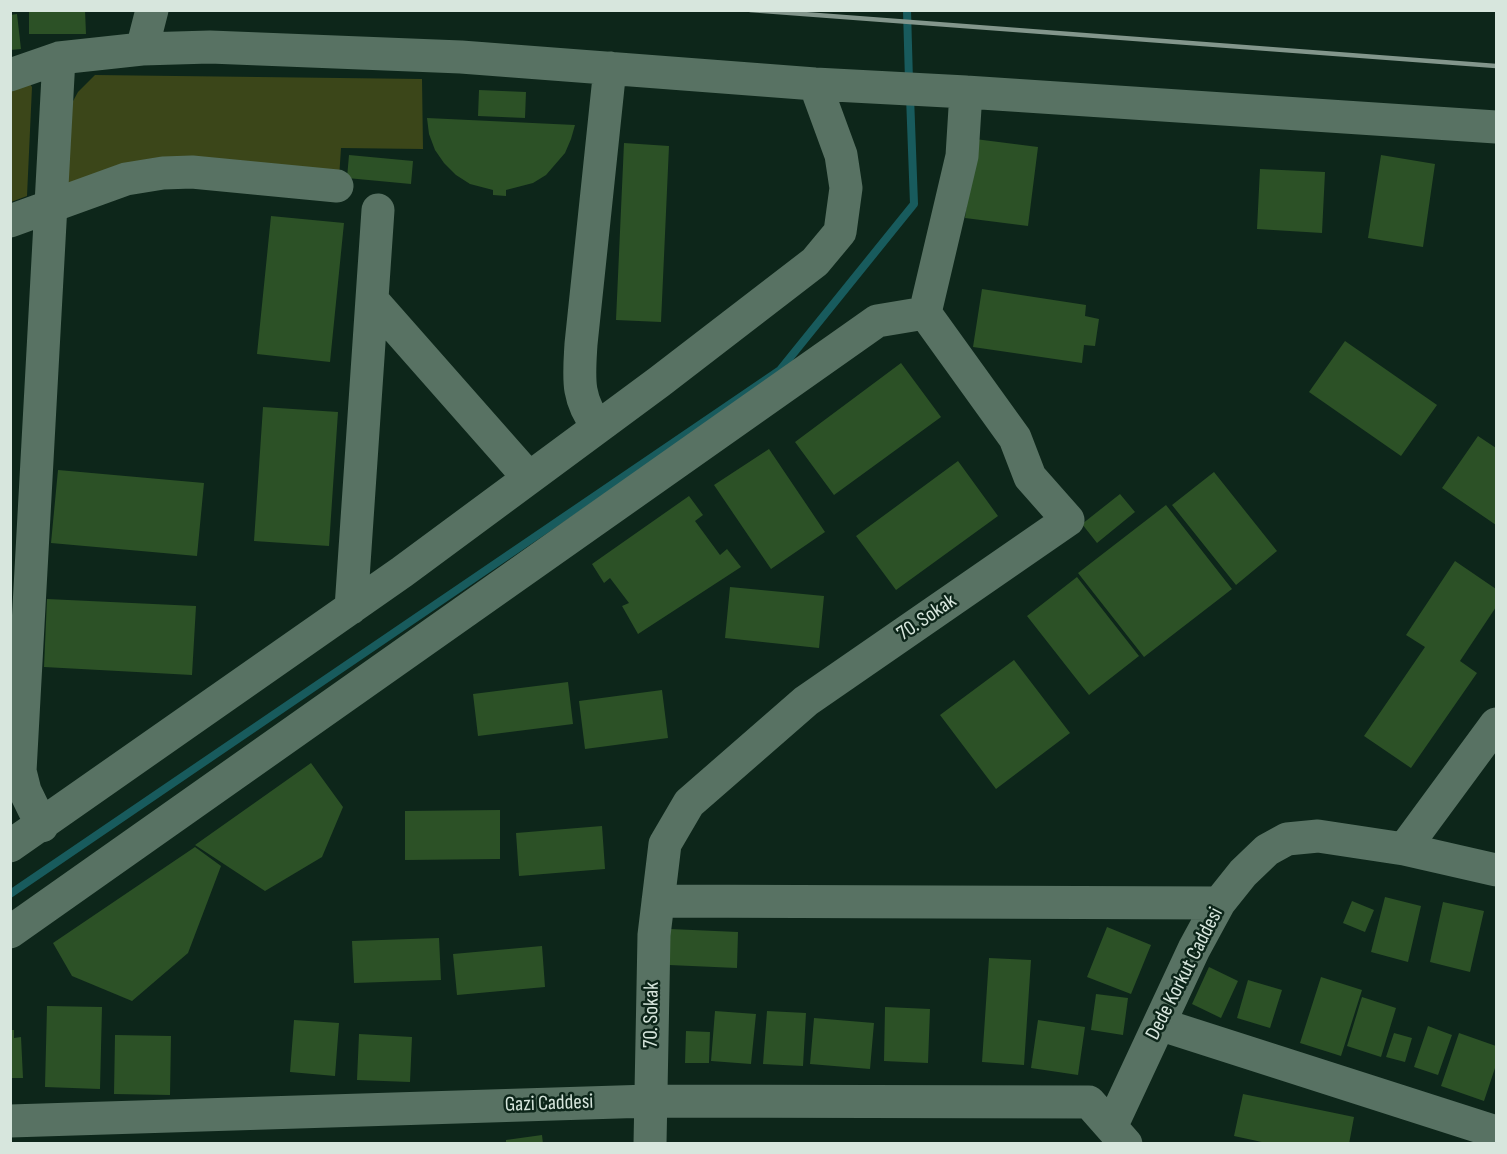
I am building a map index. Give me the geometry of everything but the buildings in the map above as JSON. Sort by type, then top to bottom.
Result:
[{"type":"street","points":[[142,49],[152,10]]},
{"type":"street","points":[[10,75],[59,58],[142,49],[210,47],[461,57],[815,84],[1497,127]]},
{"type":"street","points":[[42,826],[26,791],[20,771],[23,485],[50,206],[59,58]]},
{"type":"street","points":[[598,427],[582,400],[581,344],[610,68]]},
{"type":"street","points":[[10,846],[42,826],[351,608],[598,427],[815,262],[840,232],[846,188],[841,155],[815,84]]},
{"type":"street","points":[[10,932],[877,321],[925,313],[962,156],[953,91]]},
{"type":"street","points":[[10,221],[126,179],[163,173],[192,172],[337,186]]},
{"type":"street","points":[[351,608],[378,210]]},
{"type":"street","points":[[372,300],[529,478]]},
{"type":"street","name":"70. Sokak","points":[[650,1143],[654,935],[665,843],[689,803],[806,701],[1068,520],[1030,477],[1015,438],[925,313]]},
{"type":"street","points":[[1404,849],[1497,724]]},
{"type":"street","name":"Dede Korkut Caddesi","points":[[1118,1135],[1159,1024],[1194,949],[1219,903],[1267,850],[1287,839],[1318,836],[1404,849],[1497,870]]},
{"type":"street","points":[[658,901],[1219,903]]},
{"type":"street","points":[[1159,1024],[1497,1132]]},
{"type":"street","name":"Gazi Caddesi","points":[[10,1121],[650,1101],[1089,1102],[1118,1135]]},
{"type":"green space","points":[[95,75],[422,79],[423,149],[341,148],[339,179],[70,189],[64,180],[72,103],[78,92]]},
{"type":"green space","points":[[26,78],[32,87],[27,196],[11,202],[11,84]]},
{"type":"waterway","points":[[907,10],[909,81]]},
{"type":"waterway","points":[[10,894],[780,370],[914,204],[910,96]]},
{"type":"railway","points":[[750,10],[1496,66]]}]
